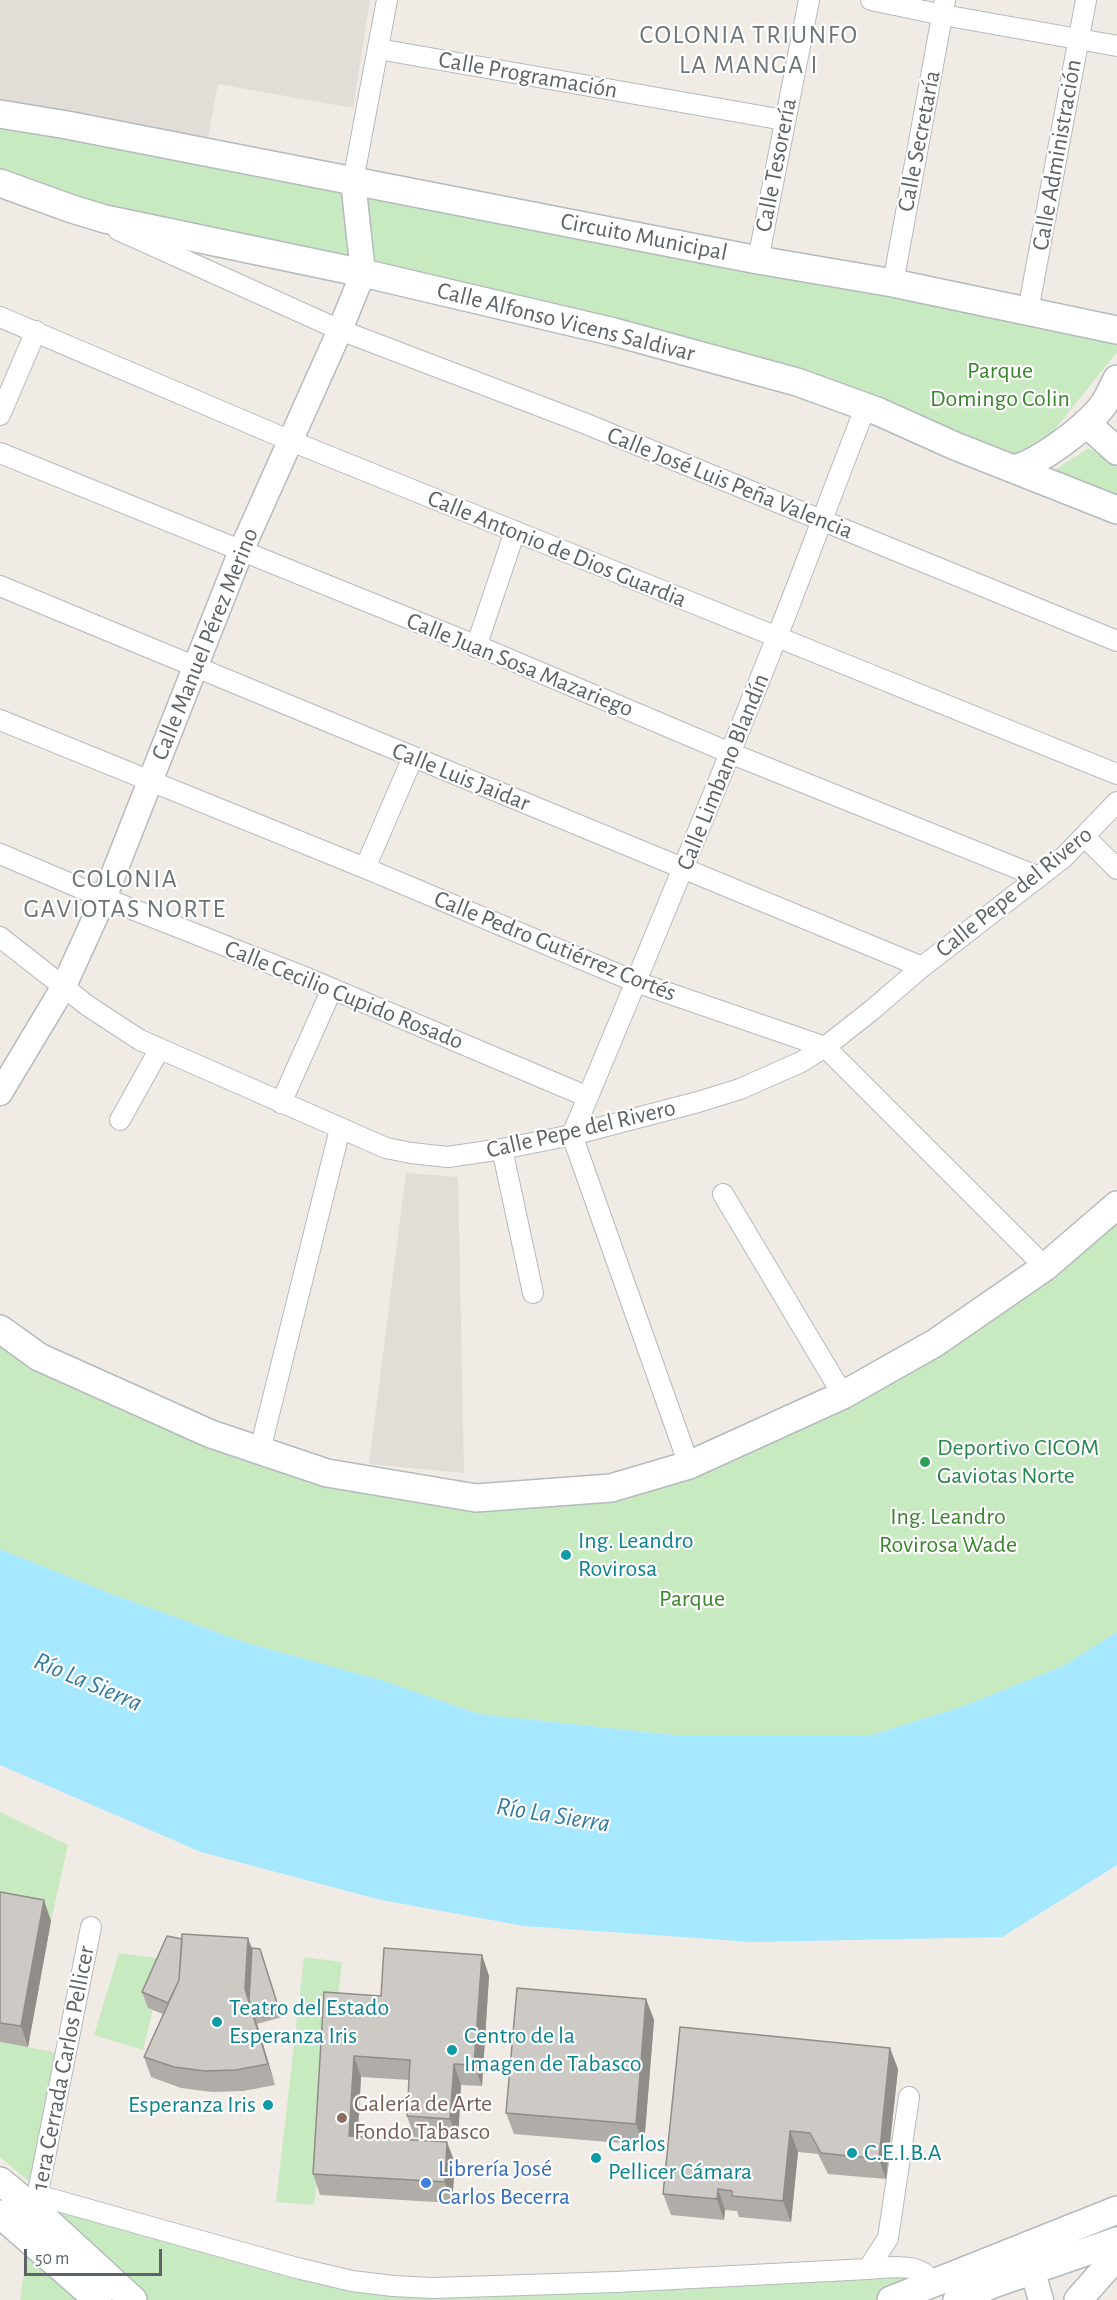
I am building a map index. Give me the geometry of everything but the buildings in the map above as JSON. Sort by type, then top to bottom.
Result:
[{"type":"main road","points":[[0,114],[353,181]]},
{"type":"main road","name":"Circuito Municipal","points":[[353,181],[758,260],[892,283],[1117,330]]},
{"type":"main road","name":"Calle Alfonso Vicens Saldivar","points":[[0,183],[72,209],[186,236],[363,273],[688,351],[823,390],[1117,510]]},
{"type":"main road","points":[[1014,469],[1047,453],[1102,407],[1117,379]]},
{"type":"main road","points":[[1102,407],[1117,451]]},
{"type":"main road","points":[[0,1329],[39,1357],[211,1434],[327,1473],[476,1498],[611,1488],[689,1465],[843,1395],[935,1343],[1045,1267],[1117,1205]]},
{"type":"main road","points":[[0,2181],[36,2202],[133,2300]]},
{"type":"main road","points":[[957,2300],[1117,2210]]},
{"type":"main road","points":[[0,2214],[98,2300]]},
{"type":"main road","points":[[1029,2259],[1117,2241]]},
{"type":"main road","points":[[1078,2300],[1117,2256]]},
{"type":"main road","points":[[891,2300],[933,2282],[992,2282]]},
{"type":"street","points":[[353,181],[387,0]]},
{"type":"street","name":"Calle Tesorería","points":[[758,260],[809,0]]},
{"type":"street","points":[[872,0],[944,8],[1117,46]]},
{"type":"street","name":"Calle Administración","points":[[1028,311],[1086,0]]},
{"type":"street","name":"Calle Secretaría","points":[[892,283],[944,8]]},
{"type":"street","name":"Calle Programación","points":[[378,49],[784,120]]},
{"type":"street","name":"Calle Manuel Pérez Merino","points":[[0,1093],[63,988],[104,898],[148,781],[241,551],[340,330],[363,273],[353,181]]},
{"type":"street","name":"Calle José Luis Peña Valencia","points":[[72,209],[340,330],[584,423],[1117,641]]},
{"type":"street","name":"Calle Antonio de Dios Guardia","points":[[0,317],[291,441],[1117,774]]},
{"type":"street","points":[[0,415],[36,331]]},
{"type":"street","name":"Calle Limbano Blandín","points":[[572,1135],[684,868],[777,637],[866,406]]},
{"type":"street","name":"Calle Juan Sosa Mazariego","points":[[0,453],[730,753],[1039,877]]},
{"type":"street","points":[[476,647],[515,531]]},
{"type":"street","name":"Calle Luis Jaidar","points":[[0,586],[922,967]]},
{"type":"street","name":"Calle Pedro Gutiérrez Cortés","points":[[0,720],[364,868],[636,982],[825,1047],[1045,1267]]},
{"type":"street","points":[[364,868],[413,757]]},
{"type":"street","name":"Calle Pepe del Rivero","points":[[0,938],[63,988],[140,1040],[159,1050],[386,1148],[454,1157],[572,1135],[740,1089],[801,1062],[825,1047],[922,967],[1039,877],[1085,837],[1117,802]]},
{"type":"street","points":[[1085,837],[1117,869]]},
{"type":"street","name":"Calle Cecilio Cupido Rosado","points":[[0,854],[332,989],[588,1097]]},
{"type":"street","points":[[281,1103],[332,989]]},
{"type":"street","points":[[120,1120],[159,1050]]},
{"type":"street","points":[[260,1450],[340,1130]]},
{"type":"street","points":[[572,1135],[689,1465]]},
{"type":"street","points":[[502,1149],[533,1293]]},
{"type":"street","points":[[723,1194],[843,1395]]},
{"type":"street","name":"1era Cerrada Carlos Pellicer","points":[[29,2239],[91,1927]]},
{"type":"street","points":[[868,2269],[888,2238],[909,2097]]},
{"type":"street","points":[[36,2202],[268,2261],[373,2284],[434,2288],[618,2291],[893,2267],[922,2271],[933,2282]]},
{"type":"street","points":[[1029,2259],[1041,2300]]},
{"type":"shaded area","points":[[0,0],[370,0],[353,108],[218,84],[207,143],[0,105]]},
{"type":"shaded area","points":[[406,1173],[458,1177],[464,1473],[369,1464]]},
{"type":"green space","points":[[0,123],[350,183],[356,264],[42,191],[0,175]]},
{"type":"green space","name":"Parque Domingo Colin","points":[[362,197],[1117,339],[1117,352],[1051,434],[1015,460],[373,265]]},
{"type":"green space","points":[[1089,448],[1117,467],[1117,496],[1052,472]]},
{"type":"green space","name":"Ing. Leandro Rovirosa Wade","points":[[1117,1205],[1117,1632],[1063,1666],[961,1707],[872,1735],[674,1735],[479,1714],[381,1680],[247,1643],[109,1593],[0,1549],[0,1329],[260,1450],[476,1498],[611,1488],[843,1395]]},
{"type":"green space","points":[[0,1812],[68,1845],[51,1921],[0,1912]]},
{"type":"green space","points":[[119,1953],[165,1959],[143,2050],[94,2035]]},
{"type":"green space","points":[[304,1957],[342,1962],[314,2205],[276,2202]]},
{"type":"green space","points":[[0,2042],[59,2053],[34,2186],[0,2157]]},
{"type":"green space","points":[[37,2195],[352,2281],[868,2269],[933,2282],[890,2300],[133,2300]]},
{"type":"green space","points":[[29,2239],[98,2300],[20,2300]]},
{"type":"water","name":"Río La Sierra","points":[[0,1549],[109,1593],[247,1643],[381,1680],[479,1714],[674,1735],[872,1735],[961,1707],[1063,1666],[1117,1632],[1117,1865],[1002,1937],[753,1942],[524,1926],[381,1900],[201,1852],[0,1765]]},
{"type":"place","name":"Deportivo CICOM Gaviotas Norte","points":[[925,1462]]},
{"type":"place","name":"Ing. Leandro Rovirosa","points":[[566,1555]]},
{"type":"place","name":"Teatro del Estado Esperanza Iris","points":[[217,2022]]},
{"type":"place","name":"Centro de la Imagen de Tabasco","points":[[452,2050]]},
{"type":"place","name":"Esperanza Iris","points":[[268,2105]]},
{"type":"place","name":"Galería de Arte Fondo Tabasco","points":[[342,2118]]},
{"type":"place","name":"C.E.I.B.A","points":[[852,2153]]},
{"type":"place","name":"Carlos Pellicer Cámara","points":[[596,2158]]},
{"type":"place","name":"Librería José Carlos Becerra","points":[[426,2183]]},
{"type":"district","name":"COLONIA TRIUNFO LA MANGA I","points":[[749,50]]},
{"type":"district","name":"COLONIA GAVIOTAS NORTE","points":[[125,894]]},
{"type":"park label","name":"Parque","points":[[692,1599]]}]
